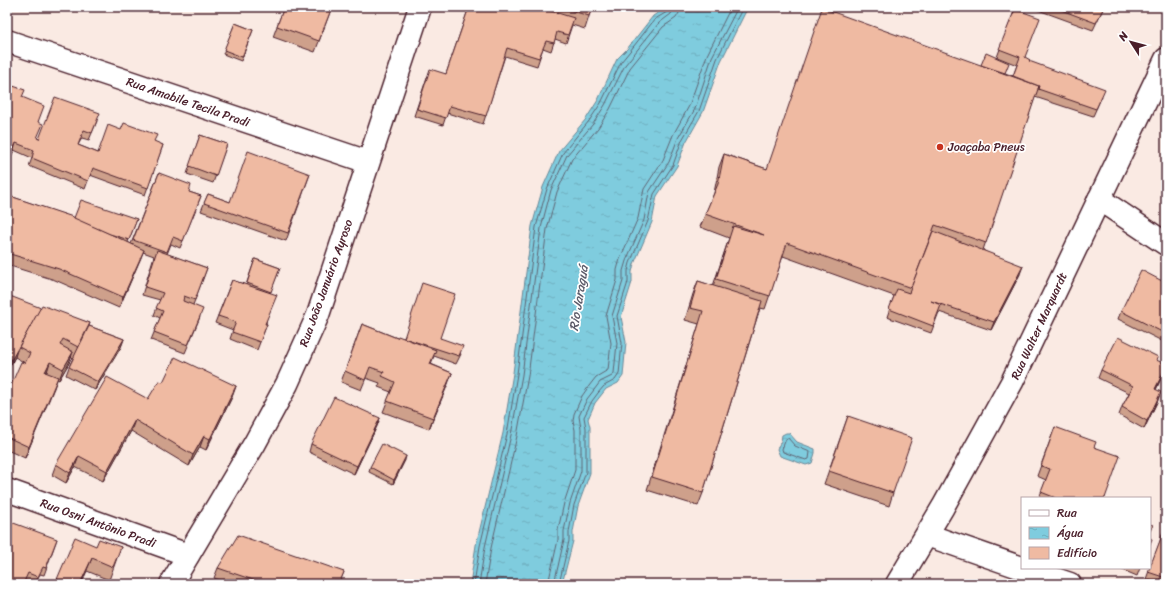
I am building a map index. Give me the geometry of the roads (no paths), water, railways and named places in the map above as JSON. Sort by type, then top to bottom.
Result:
[{"type":"main road","name":"Rua João Januário Ayroso","points":[[172,584],[256,443],[287,384],[318,315],[420,7]]},
{"type":"main road","name":"Rua Amabile Tecila Pradi","points":[[7,41],[368,162]]},
{"type":"main road","name":"Rua Walter Marquardt","points":[[897,584],[927,535],[1012,382],[1166,59]]},
{"type":"main road","points":[[1099,199],[1166,244]]},
{"type":"main road","name":"Rua Osni Antônio Pradi","points":[[7,490],[188,555]]},
{"type":"main road","points":[[927,535],[1021,567]]},
{"type":"main road","points":[[1026,569],[1070,584]]},
{"type":"water","name":"Rio Jaraguá","points":[[748,7],[721,61],[703,112],[686,142],[677,166],[657,196],[652,222],[634,264],[632,282],[621,317],[626,342],[623,376],[618,383],[606,389],[595,403],[588,419],[590,427],[590,473],[578,506],[573,532],[573,541],[562,584],[470,584],[476,545],[503,433],[513,373],[532,226],[543,187],[559,151],[586,119],[598,100],[617,59],[627,49],[653,16],[665,8]]},
{"type":"water","points":[[789,433],[797,442],[815,449],[812,463],[806,465],[780,456],[777,449],[782,435]]},
{"type":"place","name":"Joaçaba Pneus","points":[[940,147]]}]
